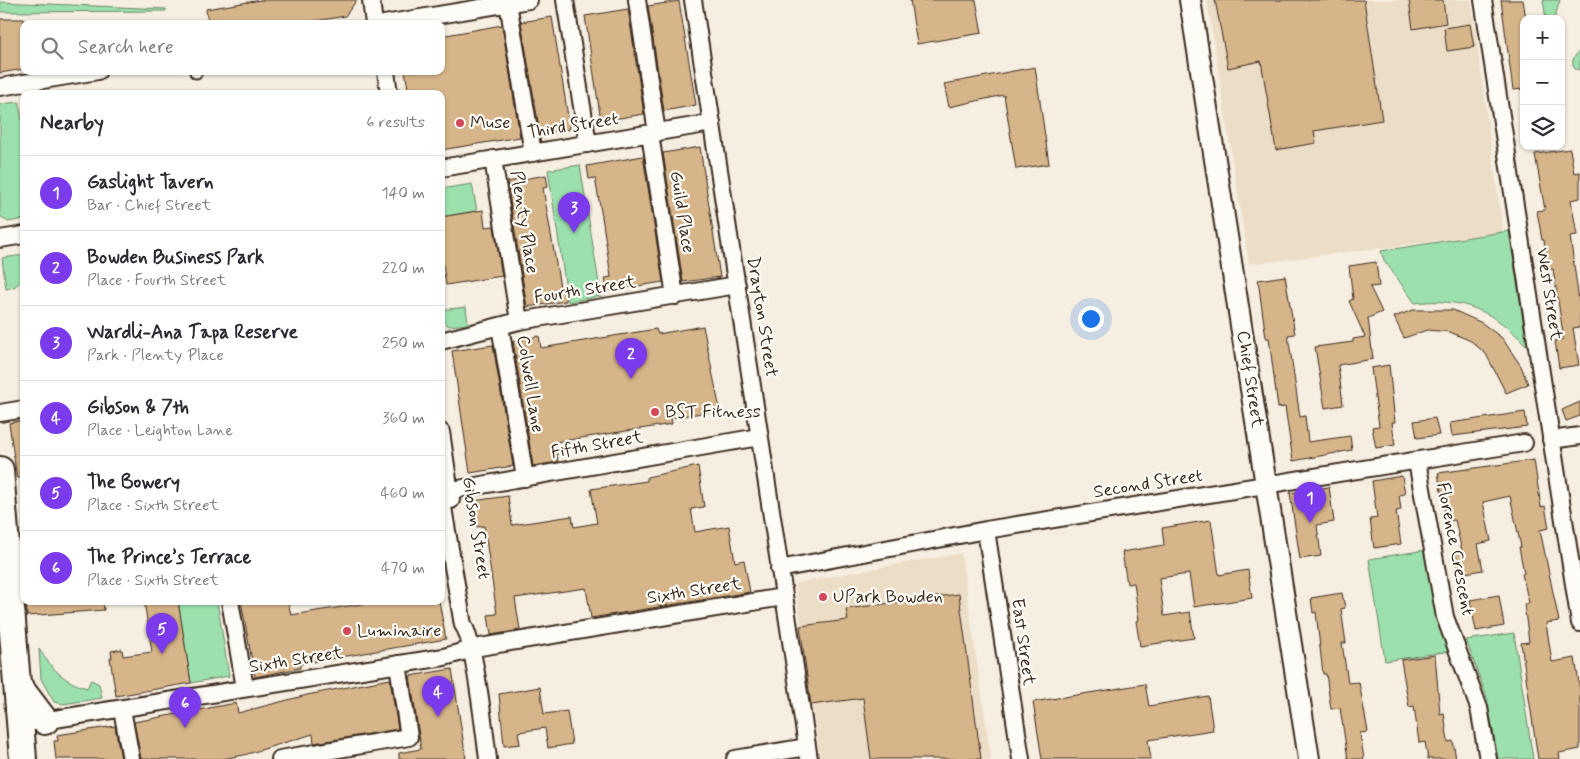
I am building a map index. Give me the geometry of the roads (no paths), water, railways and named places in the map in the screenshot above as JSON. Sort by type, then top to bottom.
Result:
[{"type":"highway","points":[[0,470],[9,544],[23,759]]},
{"type":"street","points":[[371,0],[374,20]]},
{"type":"street","points":[[408,20],[529,0]]},
{"type":"street","points":[[565,0],[588,144]]},
{"type":"street","name":"Guild Place","points":[[637,0],[675,296]]},
{"type":"street","name":"Drayton Street","points":[[693,0],[808,753]]},
{"type":"street","name":"Chief Street","points":[[1190,0],[1309,759]]},
{"type":"street","name":"West Street","points":[[1482,0],[1551,440],[1577,584],[1580,623]]},
{"type":"street","points":[[508,3],[533,153]]},
{"type":"street","points":[[0,87],[74,75]]},
{"type":"street","points":[[376,75],[378,90]]},
{"type":"street","points":[[387,75],[388,90]]},
{"type":"street","name":"Third Street","points":[[445,167],[712,123]]},
{"type":"street","name":"Plenty Place","points":[[493,160],[519,321]]},
{"type":"street","points":[[0,239],[20,236]]},
{"type":"street","name":"Fourth Street","points":[[445,340],[519,321],[737,285]]},
{"type":"street","name":"Colwell Lane","points":[[500,326],[525,478]]},
{"type":"street","points":[[0,413],[20,410]]},
{"type":"street","points":[[1551,440],[1580,436]]},
{"type":"street","name":"Fifth Street","points":[[445,493],[759,437]]},
{"type":"street","name":"Second Street","points":[[779,569],[986,530],[1524,444]]},
{"type":"street","name":"Florence Crescent","points":[[1418,461],[1445,617],[1479,708],[1488,759]]},
{"type":"street","name":"Gibson Street","points":[[445,498],[471,621],[467,630],[488,759]]},
{"type":"street","name":"East Street","points":[[986,530],[1021,759]]},
{"type":"street","name":"Sixth Street","points":[[22,728],[245,688],[398,664],[480,647],[783,597]]},
{"type":"street","points":[[231,605],[245,688]]},
{"type":"street","points":[[280,759],[409,737],[398,664]]},
{"type":"street","points":[[122,709],[131,759]]},
{"type":"street","points":[[735,759],[808,753]]},
{"type":"place","name":"Muse","points":[[460,123]]},
{"type":"place","name":"Wardli-Ana Tapa Reserve","points":[[574,233]]},
{"type":"place","name":"Bowden Business Park","points":[[631,379]]},
{"type":"place","name":"BST Fitness","points":[[655,412]]},
{"type":"place","name":"Gaslight Tavern","points":[[1310,523]]},
{"type":"place","name":"UPark Bowden","points":[[823,597]]},
{"type":"place","name":"Luminaire","points":[[347,631]]},
{"type":"place","name":"The Bowery","points":[[162,654]]},
{"type":"place","name":"Gibson & 7th","points":[[438,717]]},
{"type":"place","name":"The Prince’s Terrace","points":[[185,728]]}]
